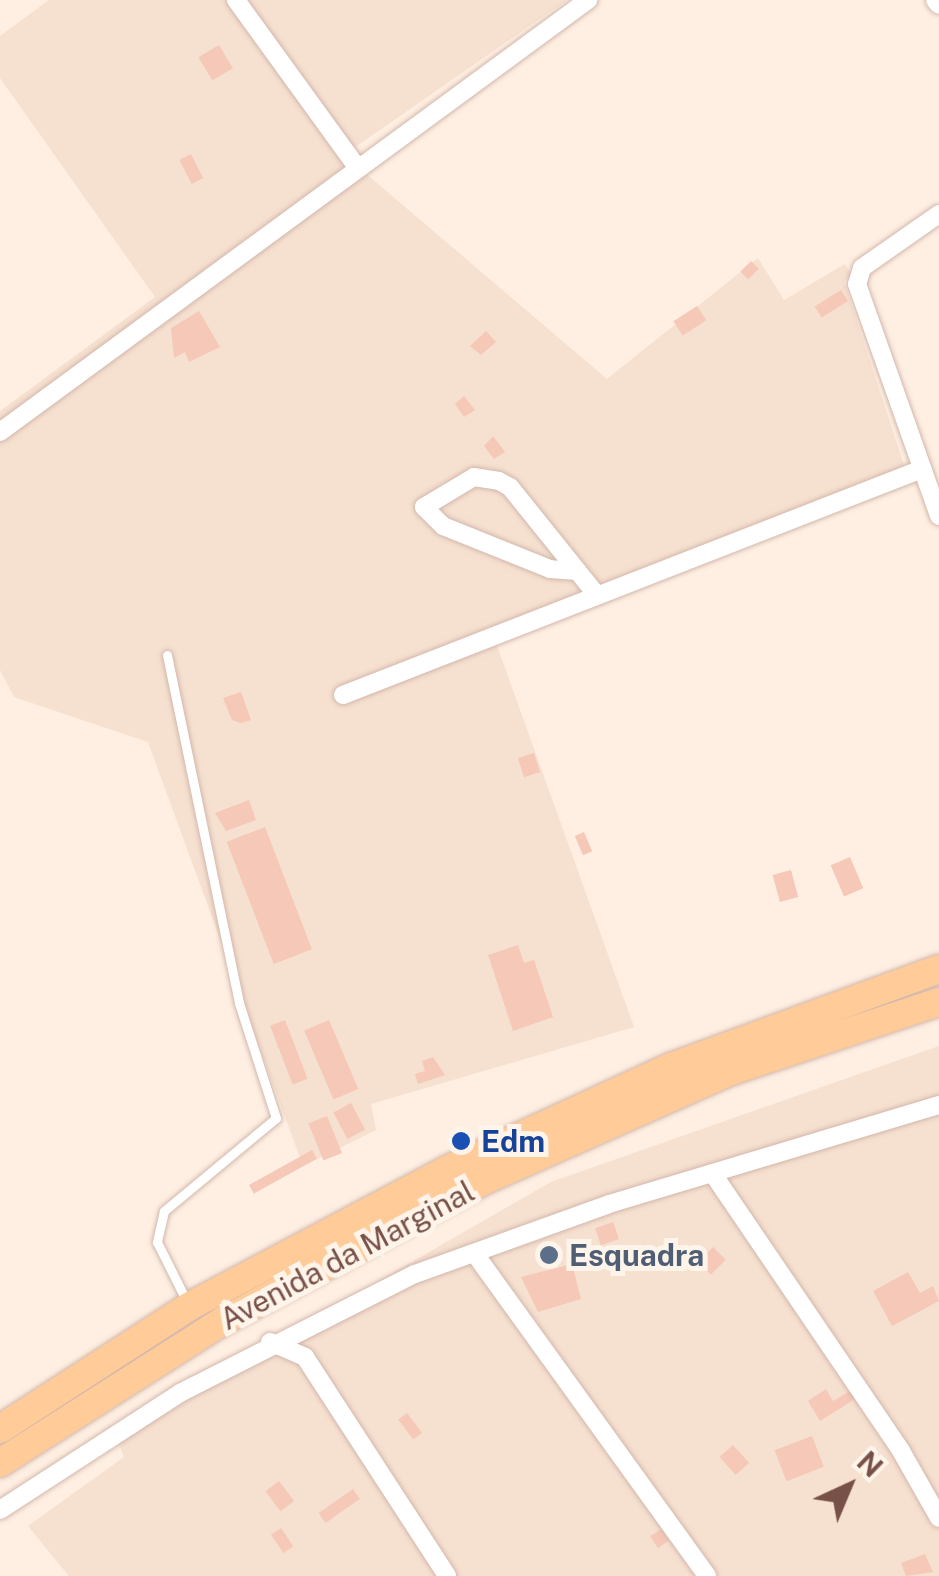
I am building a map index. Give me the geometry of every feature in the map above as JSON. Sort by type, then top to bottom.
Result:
[{"type":"main road","name":"Avenida da Marginal","points":[[0,1429],[190,1306],[447,1170],[590,1103],[939,969]]},
{"type":"main road","name":"Avenida da Marginal","points":[[0,1463],[223,1321],[487,1179],[731,1071],[939,1002]]},
{"type":"street","points":[[236,0],[356,166]]},
{"type":"street","points":[[0,432],[356,166],[588,0]]},
{"type":"street","points":[[939,214],[857,276],[939,516]]},
{"type":"street","points":[[343,695],[922,469]]},
{"type":"street","points":[[577,571],[550,569],[443,526],[424,507],[474,478],[498,480],[577,571],[596,594]]},
{"type":"street","points":[[0,1510],[84,1452],[270,1342],[310,1324],[475,1254],[713,1174],[939,1105]]},
{"type":"street","points":[[713,1174],[892,1437],[939,1518]]},
{"type":"street","points":[[475,1254],[707,1576]]},
{"type":"street","points":[[305,1357],[310,1324]]},
{"type":"street","points":[[270,1342],[305,1357],[447,1576]]},
{"type":"lane","points":[[167,655],[238,1003],[276,1111],[272,1124],[164,1211],[158,1242],[190,1306]]},
{"type":"shaded area","points":[[49,0],[567,0],[344,155],[607,379],[758,258],[784,300],[845,264],[851,274],[844,282],[906,471],[491,629],[634,1027],[371,1104],[376,1130],[303,1166],[148,742],[14,697],[0,670],[0,411],[155,297],[0,78],[0,36]]},
{"type":"shaded area","points":[[939,1046],[939,1576],[69,1576],[28,1526],[124,1457],[114,1433],[551,1182]]},
{"type":"building","points":[[219,45],[233,68],[212,81],[198,57]]},
{"type":"building","points":[[191,154],[203,178],[192,184],[179,160]]},
{"type":"building","points":[[751,261],[759,269],[748,279],[740,272]]},
{"type":"building","points":[[841,290],[848,301],[822,317],[815,306]]},
{"type":"building","points":[[697,306],[706,320],[683,336],[674,321]]},
{"type":"building","points":[[199,311],[220,347],[189,362],[185,352],[174,358],[171,328]]},
{"type":"building","points":[[486,331],[496,342],[481,355],[470,346]]},
{"type":"building","points":[[464,396],[475,410],[464,417],[455,404]]},
{"type":"building","points":[[493,436],[505,452],[494,459],[484,446]]},
{"type":"building","points":[[241,692],[251,720],[241,723],[232,720],[223,698]]},
{"type":"building","points":[[534,753],[540,772],[524,777],[518,758]]},
{"type":"building","points":[[249,800],[256,820],[226,831],[215,813]]},
{"type":"building","points":[[265,827],[312,949],[274,964],[227,842]]},
{"type":"building","points":[[584,832],[592,851],[583,855],[575,836]]},
{"type":"building","points":[[850,857],[863,888],[844,897],[831,865]]},
{"type":"building","points":[[791,870],[798,897],[780,902],[773,875]]},
{"type":"building","points":[[518,945],[524,963],[534,960],[553,1017],[513,1031],[488,955]]},
{"type":"building","points":[[285,1020],[308,1079],[293,1085],[270,1026]]},
{"type":"building","points":[[329,1020],[358,1089],[333,1100],[304,1031]]},
{"type":"building","points":[[433,1057],[445,1075],[418,1084],[415,1074],[425,1071],[422,1061]]},
{"type":"building","points":[[351,1103],[365,1129],[347,1139],[333,1112]]},
{"type":"building","points":[[327,1116],[342,1153],[323,1161],[308,1123]]},
{"type":"building","points":[[312,1150],[317,1159],[254,1194],[249,1185]]},
{"type":"building","points":[[613,1222],[619,1239],[601,1245],[595,1228]]},
{"type":"building","points":[[713,1247],[726,1260],[711,1275],[698,1262]]},
{"type":"building","points":[[572,1264],[581,1299],[538,1312],[521,1277]]},
{"type":"building","points":[[908,1272],[920,1293],[933,1286],[939,1301],[892,1326],[873,1291]]},
{"type":"building","points":[[826,1389],[833,1401],[850,1391],[855,1399],[820,1421],[808,1401]]},
{"type":"building","points":[[407,1413],[422,1433],[413,1440],[398,1420]]},
{"type":"building","points":[[812,1436],[824,1467],[786,1481],[775,1450]]},
{"type":"building","points":[[733,1445],[749,1463],[736,1475],[720,1457]]},
{"type":"building","points":[[279,1481],[294,1501],[280,1511],[265,1491]]},
{"type":"building","points":[[353,1489],[360,1499],[325,1523],[319,1513]]},
{"type":"building","points":[[281,1528],[293,1546],[283,1553],[271,1535]]},
{"type":"building","points":[[661,1529],[669,1541],[658,1548],[650,1536]]},
{"type":"building","points":[[925,1554],[933,1572],[906,1576],[901,1563]]},
{"type":"place","name":"Edm","points":[[461,1141]]},
{"type":"place","name":"Esquadra","points":[[549,1255]]}]
